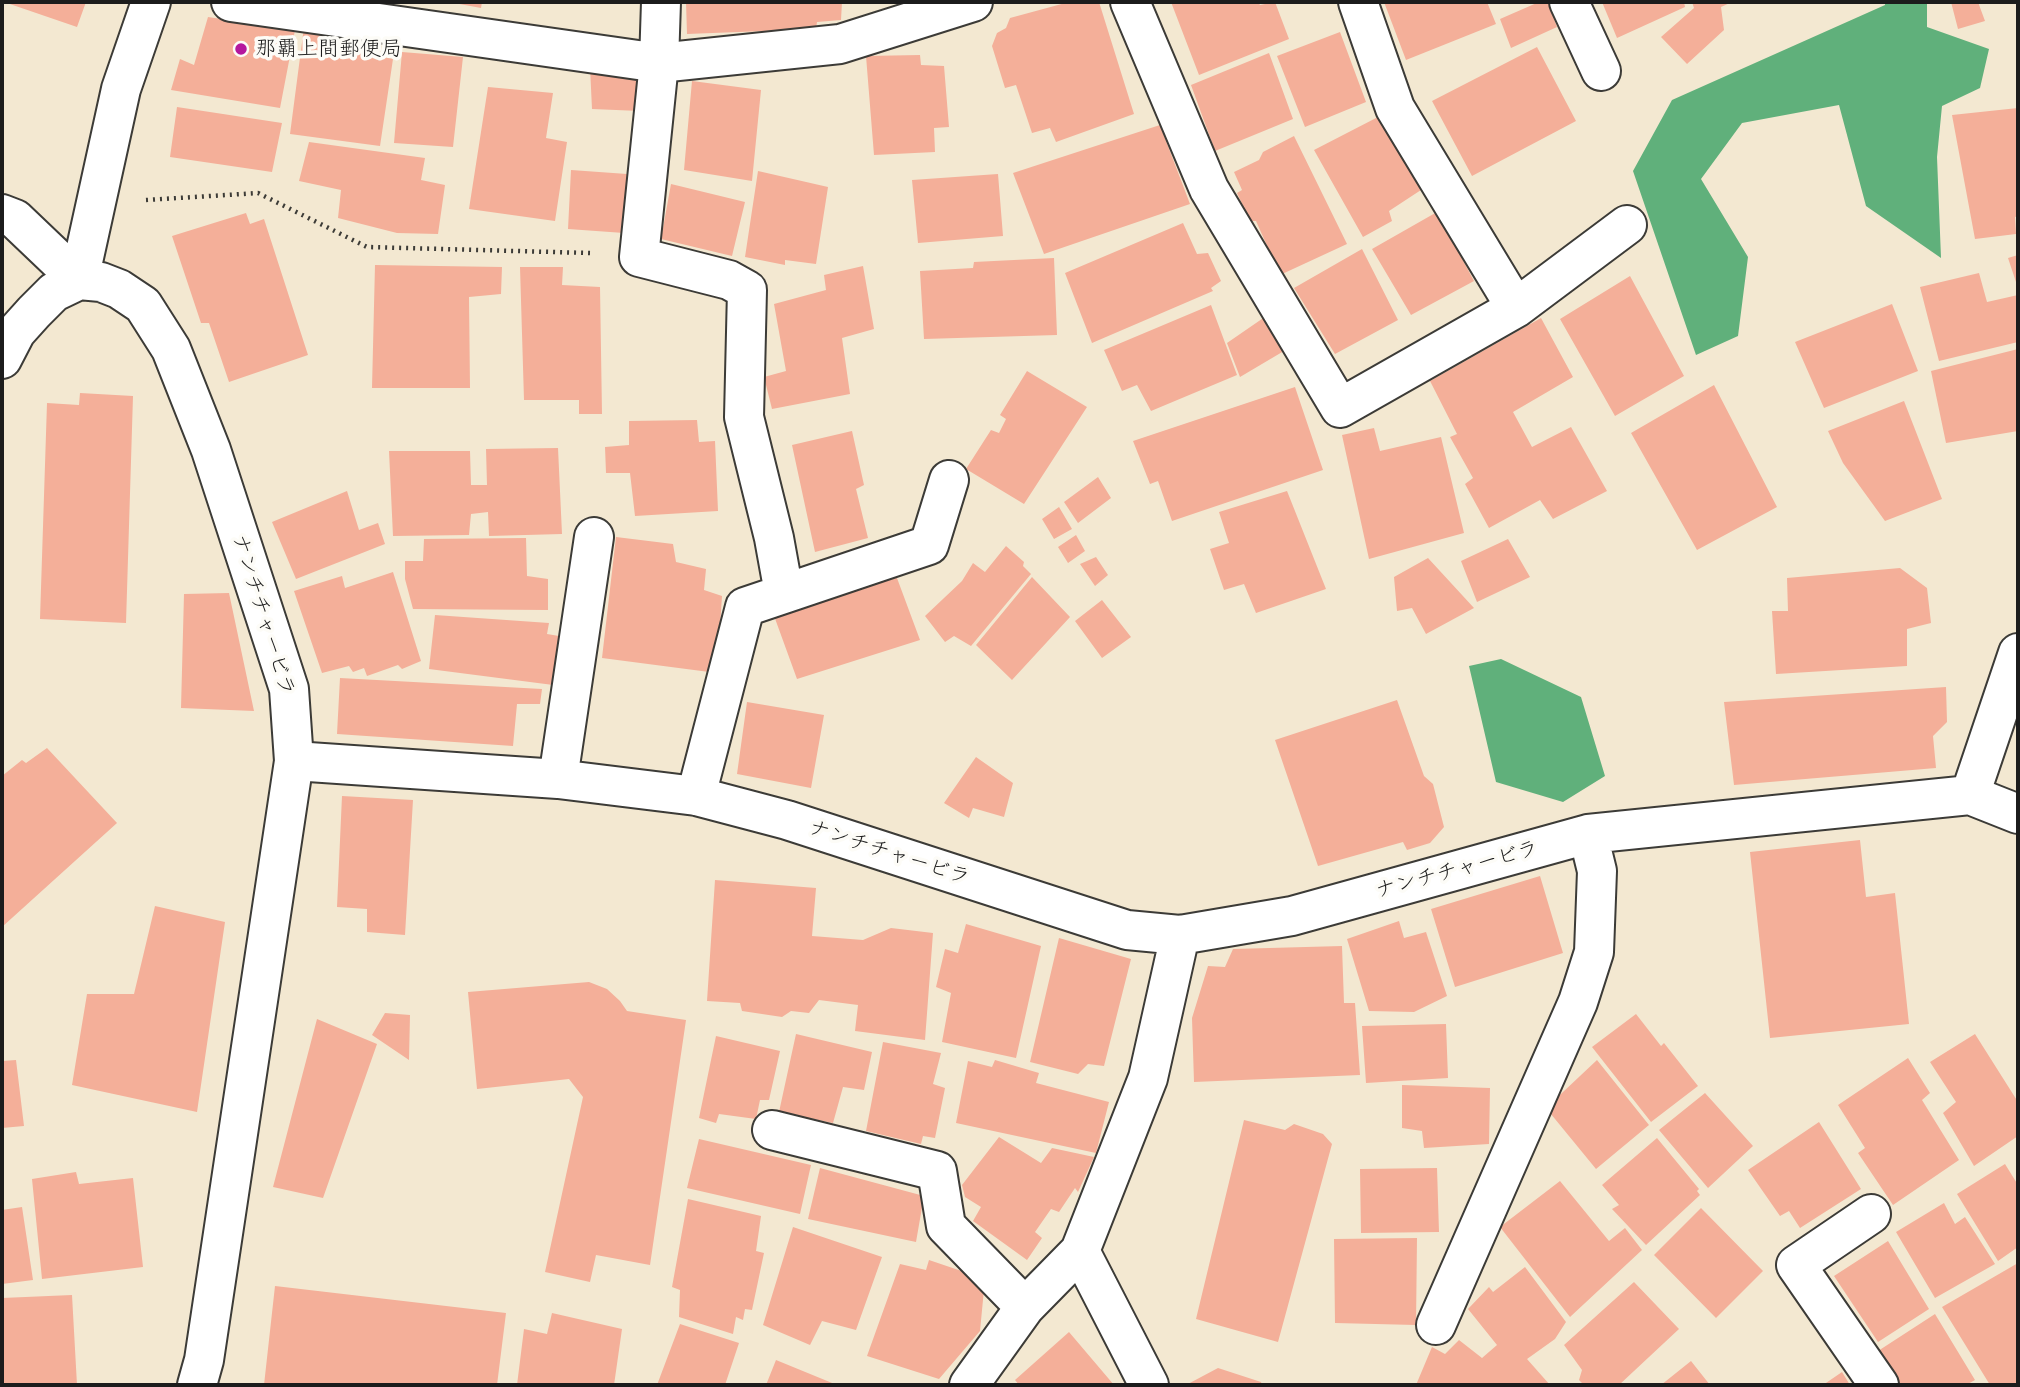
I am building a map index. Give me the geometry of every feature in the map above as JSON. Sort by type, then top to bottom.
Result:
[{"type":"street","points":[[79,280],[121,89],[151,2]]},
{"type":"street","points":[[231,2],[659,63],[840,44],[974,2]]},
{"type":"street","points":[[661,2],[659,63],[639,257],[729,280],[747,290],[744,417],[774,537],[784,593]]},
{"type":"street","points":[[1130,2],[1209,188],[1340,408],[1516,308],[1627,225]]},
{"type":"street","points":[[1358,2],[1395,108],[1516,308]]},
{"type":"street","points":[[1569,2],[1601,71]]},
{"type":"street","points":[[2,214],[15,219],[79,280]]},
{"type":"street","points":[[2,359],[16,332],[34,312],[54,292],[79,280]]},
{"type":"street","name":"ナンチチャービラ","points":[[79,280],[101,282],[119,289],[143,305],[171,349],[211,450],[289,689],[294,761],[558,779],[696,796],[787,820],[1127,930],[1180,935],[1292,916],[1588,834],[1970,795],[2018,814]]},
{"type":"street","points":[[696,796],[745,607],[929,545],[949,480]]},
{"type":"street","points":[[558,779],[594,537]]},
{"type":"street","points":[[1970,795],[2018,653]]},
{"type":"street","points":[[197,1385],[204,1360],[294,761]]},
{"type":"street","points":[[1436,1325],[1578,1002],[1590,965],[1594,952],[1597,871],[1588,834]]},
{"type":"street","points":[[969,1385],[1025,1307],[1080,1251],[1148,1078],[1180,935]]},
{"type":"street","points":[[772,1130],[937,1171],[946,1226],[1025,1307]]},
{"type":"street","points":[[1871,1214],[1796,1265],[1879,1385]]},
{"type":"street","points":[[1080,1251],[1149,1385]]},
{"type":"path","points":[[96,201],[258,193],[367,247],[564,251],[639,257]]},
{"type":"green space","points":[[1885,2],[1927,2],[1927,27],[1989,49],[1980,88],[1942,106],[1937,157],[1941,258],[1866,206],[1839,105],[1742,123],[1701,179],[1748,257],[1738,336],[1696,355],[1633,171],[1672,100],[1885,5]]},
{"type":"green space","points":[[1501,659],[1581,697],[1605,776],[1563,802],[1496,782],[1469,666]]},
{"type":"building","points":[[4,2],[86,2],[77,27]]},
{"type":"building","points":[[454,2],[482,2],[481,8]]},
{"type":"building","points":[[686,2],[842,2],[841,20],[817,22],[816,29],[687,34]]},
{"type":"building","points":[[1069,2],[1099,2],[1134,114],[1056,142],[1050,128],[1032,133],[1016,85],[1005,88],[992,46],[997,33],[1006,28],[1010,18]]},
{"type":"building","points":[[1171,2],[1258,2],[1260,5],[1275,2],[1289,39],[1199,75]]},
{"type":"building","points":[[1384,2],[1487,2],[1496,24],[1406,60]]},
{"type":"building","points":[[1539,2],[1548,2],[1557,27],[1511,48],[1500,19]]},
{"type":"building","points":[[1602,2],[1684,2],[1685,7],[1617,38]]},
{"type":"building","points":[[1692,2],[1732,2],[1721,7],[1724,30],[1687,64],[1661,37],[1694,8]]},
{"type":"building","points":[[1951,2],[1978,2],[1985,21],[1958,29]]},
{"type":"building","points":[[208,17],[295,30],[280,108],[171,90],[180,59],[194,65]]},
{"type":"building","points":[[304,27],[323,31],[322,45],[393,59],[380,146],[290,134]]},
{"type":"building","points":[[1340,32],[1366,102],[1305,127],[1277,56]]},
{"type":"building","points":[[1537,47],[1576,121],[1472,176],[1432,101]]},
{"type":"building","points":[[402,52],[463,57],[453,147],[394,143]]},
{"type":"building","points":[[1269,53],[1293,119],[1215,151],[1191,85]]},
{"type":"building","points":[[920,55],[921,65],[944,66],[949,127],[934,128],[935,152],[874,155],[866,56]]},
{"type":"building","points":[[590,67],[637,70],[640,111],[592,109]]},
{"type":"building","points":[[692,81],[761,90],[752,181],[684,170]]},
{"type":"building","points":[[488,87],[553,93],[546,138],[567,142],[555,221],[469,209]]},
{"type":"building","points":[[177,107],[282,123],[272,172],[170,157]]},
{"type":"building","points":[[2018,108],[2016,234],[1975,239],[1952,115]]},
{"type":"building","points":[[1378,117],[1421,190],[1389,211],[1392,221],[1363,237],[1314,150]]},
{"type":"building","points":[[1160,125],[1190,204],[1044,254],[1013,173]]},
{"type":"building","points":[[1294,136],[1347,244],[1280,275],[1256,221],[1250,221],[1237,193],[1242,190],[1234,172],[1259,160],[1263,152]]},
{"type":"building","points":[[309,142],[425,158],[421,180],[445,185],[438,234],[397,233],[338,218],[341,190],[299,181]]},
{"type":"building","points":[[571,170],[627,174],[624,233],[568,229]]},
{"type":"building","points":[[758,171],[828,187],[816,264],[785,260],[785,265],[745,257]]},
{"type":"building","points":[[998,174],[1003,236],[918,243],[912,180]]},
{"type":"building","points":[[671,184],[745,202],[732,256],[661,239]]},
{"type":"building","points":[[1437,212],[1474,281],[1411,315],[1372,249]]},
{"type":"building","points":[[246,213],[250,224],[264,219],[308,355],[229,382],[209,323],[201,323],[172,236]]},
{"type":"building","points":[[1183,223],[1197,254],[1208,253],[1221,281],[1211,288],[1213,291],[1092,343],[1065,273]]},
{"type":"building","points":[[1362,249],[1398,320],[1335,354],[1294,288]]},
{"type":"building","points":[[2018,255],[2018,288],[2008,258]]},
{"type":"building","points":[[1054,258],[1057,335],[924,339],[920,271],[973,268],[974,262]]},
{"type":"building","points":[[375,265],[502,267],[501,294],[469,297],[470,388],[372,388]]},
{"type":"building","points":[[863,266],[874,329],[842,338],[850,394],[772,409],[764,377],[786,371],[774,304],[826,290],[824,275]]},
{"type":"building","points":[[520,267],[563,267],[562,285],[600,287],[602,414],[579,414],[579,400],[524,400]]},
{"type":"building","points":[[1979,273],[1987,302],[2018,295],[2018,342],[1939,361],[1920,287]]},
{"type":"building","points":[[1630,276],[1684,376],[1615,416],[1560,319]]},
{"type":"building","points":[[1892,304],[1918,371],[1824,408],[1795,342]]},
{"type":"building","points":[[1211,305],[1237,375],[1151,411],[1137,385],[1122,391],[1104,350]]},
{"type":"building","points":[[1272,312],[1289,348],[1240,377],[1227,343]]},
{"type":"building","points":[[1541,318],[1573,377],[1513,412],[1532,447],[1571,427],[1607,491],[1553,519],[1540,500],[1489,528],[1465,484],[1473,478],[1450,437],[1457,434],[1430,381]]},
{"type":"building","points":[[2018,349],[2018,431],[1946,443],[1931,371]]},
{"type":"building","points":[[1027,371],[1087,407],[1024,504],[966,469],[991,430],[999,433],[1006,419],[1000,415]]},
{"type":"building","points":[[1714,385],[1777,507],[1697,550],[1631,433]]},
{"type":"building","points":[[1295,387],[1323,470],[1172,521],[1158,481],[1150,484],[1133,441]]},
{"type":"building","points":[[80,393],[133,396],[126,623],[40,619],[47,403],[79,405]]},
{"type":"building","points":[[1904,401],[1942,499],[1885,521],[1843,463],[1828,431]]},
{"type":"building","points":[[697,420],[699,442],[715,441],[718,511],[635,516],[630,473],[606,473],[605,447],[629,445],[629,421]]},
{"type":"building","points":[[1374,428],[1380,451],[1441,437],[1464,533],[1369,559],[1342,435]]},
{"type":"building","points":[[852,431],[864,485],[856,489],[868,538],[815,552],[792,445]]},
{"type":"building","points":[[558,448],[562,534],[489,536],[488,512],[471,514],[469,535],[393,536],[389,451],[470,451],[471,485],[487,485],[486,449]]},
{"type":"building","points":[[1098,477],[1111,498],[1078,523],[1064,502]]},
{"type":"building","points":[[347,491],[359,530],[378,523],[385,544],[296,579],[272,522]]},
{"type":"building","points":[[1287,491],[1326,589],[1256,613],[1244,584],[1224,590],[1210,549],[1229,543],[1219,512]]},
{"type":"building","points":[[1059,507],[1072,529],[1054,539],[1042,519]]},
{"type":"building","points":[[1076,535],[1085,551],[1068,563],[1058,547]]},
{"type":"building","points":[[616,537],[673,544],[676,562],[706,569],[704,590],[722,596],[717,673],[602,658]]},
{"type":"building","points":[[526,538],[527,576],[548,579],[548,610],[413,609],[405,579],[405,561],[423,561],[424,539]]},
{"type":"building","points":[[1508,539],[1530,577],[1477,602],[1461,561]]},
{"type":"building","points":[[1006,546],[1024,562],[1023,566],[1031,574],[971,646],[954,636],[945,642],[925,616],[962,581],[973,563],[985,572]]},
{"type":"building","points":[[1096,557],[1108,575],[1095,586],[1080,564]]},
{"type":"building","points":[[1428,558],[1474,608],[1426,634],[1412,608],[1397,611],[1394,577]]},
{"type":"building","points":[[1900,568],[1927,588],[1931,623],[1907,629],[1907,666],[1776,674],[1772,611],[1788,611],[1787,578]]},
{"type":"building","points":[[894,570],[920,640],[797,679],[773,613]]},
{"type":"building","points":[[393,572],[421,661],[402,669],[398,665],[367,676],[364,668],[353,672],[349,666],[322,673],[294,591],[342,576],[345,588]]},
{"type":"building","points":[[1032,577],[1070,617],[1012,680],[976,645]]},
{"type":"building","points":[[229,593],[254,711],[181,708],[184,594]]},
{"type":"building","points":[[1102,600],[1131,637],[1102,658],[1075,621]]},
{"type":"building","points":[[435,615],[549,623],[547,634],[565,637],[561,686],[429,669]]},
{"type":"building","points":[[340,678],[542,689],[540,704],[517,704],[513,746],[337,734]]},
{"type":"building","points":[[1946,687],[1947,722],[1933,736],[1936,768],[1734,785],[1724,702]]},
{"type":"building","points":[[1397,700],[1424,776],[1433,784],[1444,827],[1430,843],[1407,850],[1403,842],[1318,866],[1275,740]]},
{"type":"building","points":[[747,702],[824,715],[811,788],[737,774]]},
{"type":"building","points":[[47,748],[117,823],[2,927],[2,776],[22,760],[26,763]]},
{"type":"building","points":[[976,757],[1013,783],[1004,817],[973,808],[969,818],[944,803]]},
{"type":"building","points":[[342,796],[413,800],[405,935],[367,932],[367,909],[337,907]]},
{"type":"building","points":[[1860,840],[1866,897],[1895,893],[1909,1024],[1770,1038],[1750,852]]},
{"type":"building","points":[[1540,876],[1563,953],[1455,987],[1431,909]]},
{"type":"building","points":[[715,880],[816,888],[812,936],[863,940],[891,928],[933,933],[925,1040],[855,1031],[858,1005],[819,1000],[809,1013],[791,1011],[782,1017],[742,1011],[740,1003],[707,1001]]},
{"type":"building","points":[[155,906],[225,922],[197,1112],[72,1085],[87,994],[134,994]]},
{"type":"building","points":[[1399,921],[1404,938],[1426,932],[1447,996],[1414,1012],[1369,1011],[1347,939]]},
{"type":"building","points":[[966,924],[1041,946],[1016,1058],[942,1042],[951,993],[936,987],[945,949],[958,953]]},
{"type":"building","points":[[1059,938],[1131,959],[1104,1066],[1088,1064],[1078,1074],[1030,1062]]},
{"type":"building","points":[[1342,946],[1344,1003],[1355,1003],[1360,1075],[1194,1082],[1192,1018],[1208,966],[1225,967],[1233,949]]},
{"type":"building","points":[[589,982],[607,989],[627,1011],[686,1020],[650,1265],[596,1255],[590,1282],[545,1272],[583,1097],[569,1079],[477,1089],[468,992]]},
{"type":"building","points":[[385,1013],[410,1015],[409,1060],[372,1035]]},
{"type":"building","points":[[1636,1014],[1661,1046],[1664,1043],[1698,1086],[1651,1122],[1592,1047]]},
{"type":"building","points":[[317,1019],[377,1044],[323,1198],[273,1187]]},
{"type":"building","points":[[1446,1024],[1448,1078],[1366,1083],[1362,1026]]},
{"type":"building","points":[[796,1034],[872,1052],[864,1090],[843,1087],[833,1123],[779,1112]]},
{"type":"building","points":[[1975,1034],[2018,1102],[2018,1136],[1974,1166],[1943,1113],[1956,1102],[1930,1062]]},
{"type":"building","points":[[716,1036],[780,1051],[769,1100],[760,1100],[756,1119],[719,1114],[716,1123],[699,1118]]},
{"type":"building","points":[[883,1042],[941,1053],[933,1084],[945,1088],[935,1138],[923,1136],[921,1144],[866,1131]]},
{"type":"building","points":[[1908,1058],[1930,1093],[1922,1100],[1959,1160],[1893,1205],[1858,1153],[1865,1148],[1838,1105]]},
{"type":"building","points":[[16,1060],[24,1126],[2,1128],[2,1061]]},
{"type":"building","points":[[995,1060],[1039,1073],[1036,1083],[1109,1102],[1096,1153],[956,1123],[968,1061],[992,1067]]},
{"type":"building","points":[[1597,1060],[1649,1125],[1596,1169],[1546,1108]]},
{"type":"building","points":[[1402,1085],[1490,1088],[1489,1144],[1424,1148],[1422,1131],[1402,1128]]},
{"type":"building","points":[[1705,1093],[1753,1146],[1708,1188],[1659,1130]]},
{"type":"building","points":[[1244,1120],[1285,1130],[1294,1124],[1323,1134],[1332,1144],[1278,1342],[1196,1319]]},
{"type":"building","points":[[1819,1122],[1861,1189],[1800,1228],[1789,1211],[1780,1216],[1748,1170]]},
{"type":"building","points":[[999,1137],[1041,1163],[1052,1148],[1094,1157],[1078,1192],[1075,1188],[1059,1212],[1051,1209],[1035,1232],[1042,1238],[1027,1260],[973,1221],[981,1207],[965,1197],[962,1185]]},
{"type":"building","points":[[1657,1138],[1699,1189],[1697,1191],[1700,1195],[1646,1245],[1612,1209],[1619,1205],[1602,1185]]},
{"type":"building","points":[[699,1139],[811,1165],[800,1214],[687,1188]]},
{"type":"building","points":[[2005,1164],[2018,1185],[2018,1247],[1998,1261],[1957,1194]]},
{"type":"building","points":[[820,1168],[924,1196],[916,1242],[808,1219]]},
{"type":"building","points":[[1437,1168],[1439,1232],[1361,1233],[1360,1169]]},
{"type":"building","points":[[76,1172],[79,1184],[133,1178],[143,1267],[42,1279],[32,1179]]},
{"type":"building","points":[[1560,1181],[1609,1241],[1625,1228],[1642,1250],[1570,1317],[1500,1227]]},
{"type":"building","points":[[688,1199],[761,1216],[756,1251],[764,1253],[752,1310],[745,1309],[743,1320],[736,1317],[733,1334],[679,1317],[680,1290],[672,1287]]},
{"type":"building","points":[[1944,1203],[1955,1224],[1965,1217],[1995,1264],[1935,1298],[1896,1232]]},
{"type":"building","points":[[22,1207],[33,1280],[2,1284],[2,1210]]},
{"type":"building","points":[[1701,1208],[1763,1271],[1716,1318],[1654,1255]]},
{"type":"building","points":[[793,1227],[882,1257],[856,1330],[822,1321],[810,1345],[763,1325]]},
{"type":"building","points":[[1417,1238],[1416,1325],[1335,1323],[1334,1239]]},
{"type":"building","points":[[1888,1241],[1929,1309],[1878,1342],[1834,1276]]},
{"type":"building","points":[[929,1260],[985,1279],[980,1331],[939,1379],[867,1356],[900,1264],[926,1270]]},
{"type":"building","points":[[2018,1263],[2018,1385],[1990,1385],[1942,1307]]},
{"type":"building","points":[[1525,1267],[1566,1322],[1555,1339],[1527,1359],[1550,1385],[1416,1385],[1432,1347],[1445,1354],[1459,1340],[1482,1358],[1497,1345],[1468,1309],[1489,1287],[1493,1292]]},
{"type":"building","points":[[1634,1282],[1679,1329],[1619,1385],[1584,1385],[1579,1380],[1582,1370],[1564,1345]]},
{"type":"building","points":[[275,1286],[506,1313],[497,1385],[264,1385]]},
{"type":"building","points":[[72,1295],[77,1385],[2,1385],[2,1298]]},
{"type":"building","points":[[552,1313],[622,1329],[614,1385],[517,1385],[524,1329],[547,1334]]},
{"type":"building","points":[[1935,1314],[1975,1380],[1966,1385],[1901,1385],[1878,1351]]},
{"type":"building","points":[[680,1324],[739,1343],[725,1385],[657,1385]]},
{"type":"building","points":[[1069,1332],[1114,1385],[1019,1385],[1015,1380]]},
{"type":"building","points":[[776,1360],[837,1385],[766,1385]]},
{"type":"building","points":[[1691,1361],[1710,1385],[1661,1385]]},
{"type":"building","points":[[1218,1368],[1261,1382],[1262,1385],[1186,1385]]},
{"type":"building","points":[[1842,1372],[1850,1385],[1823,1385]]},
{"type":"place","name":"那覇上間郵便局","points":[[241,49]]}]
